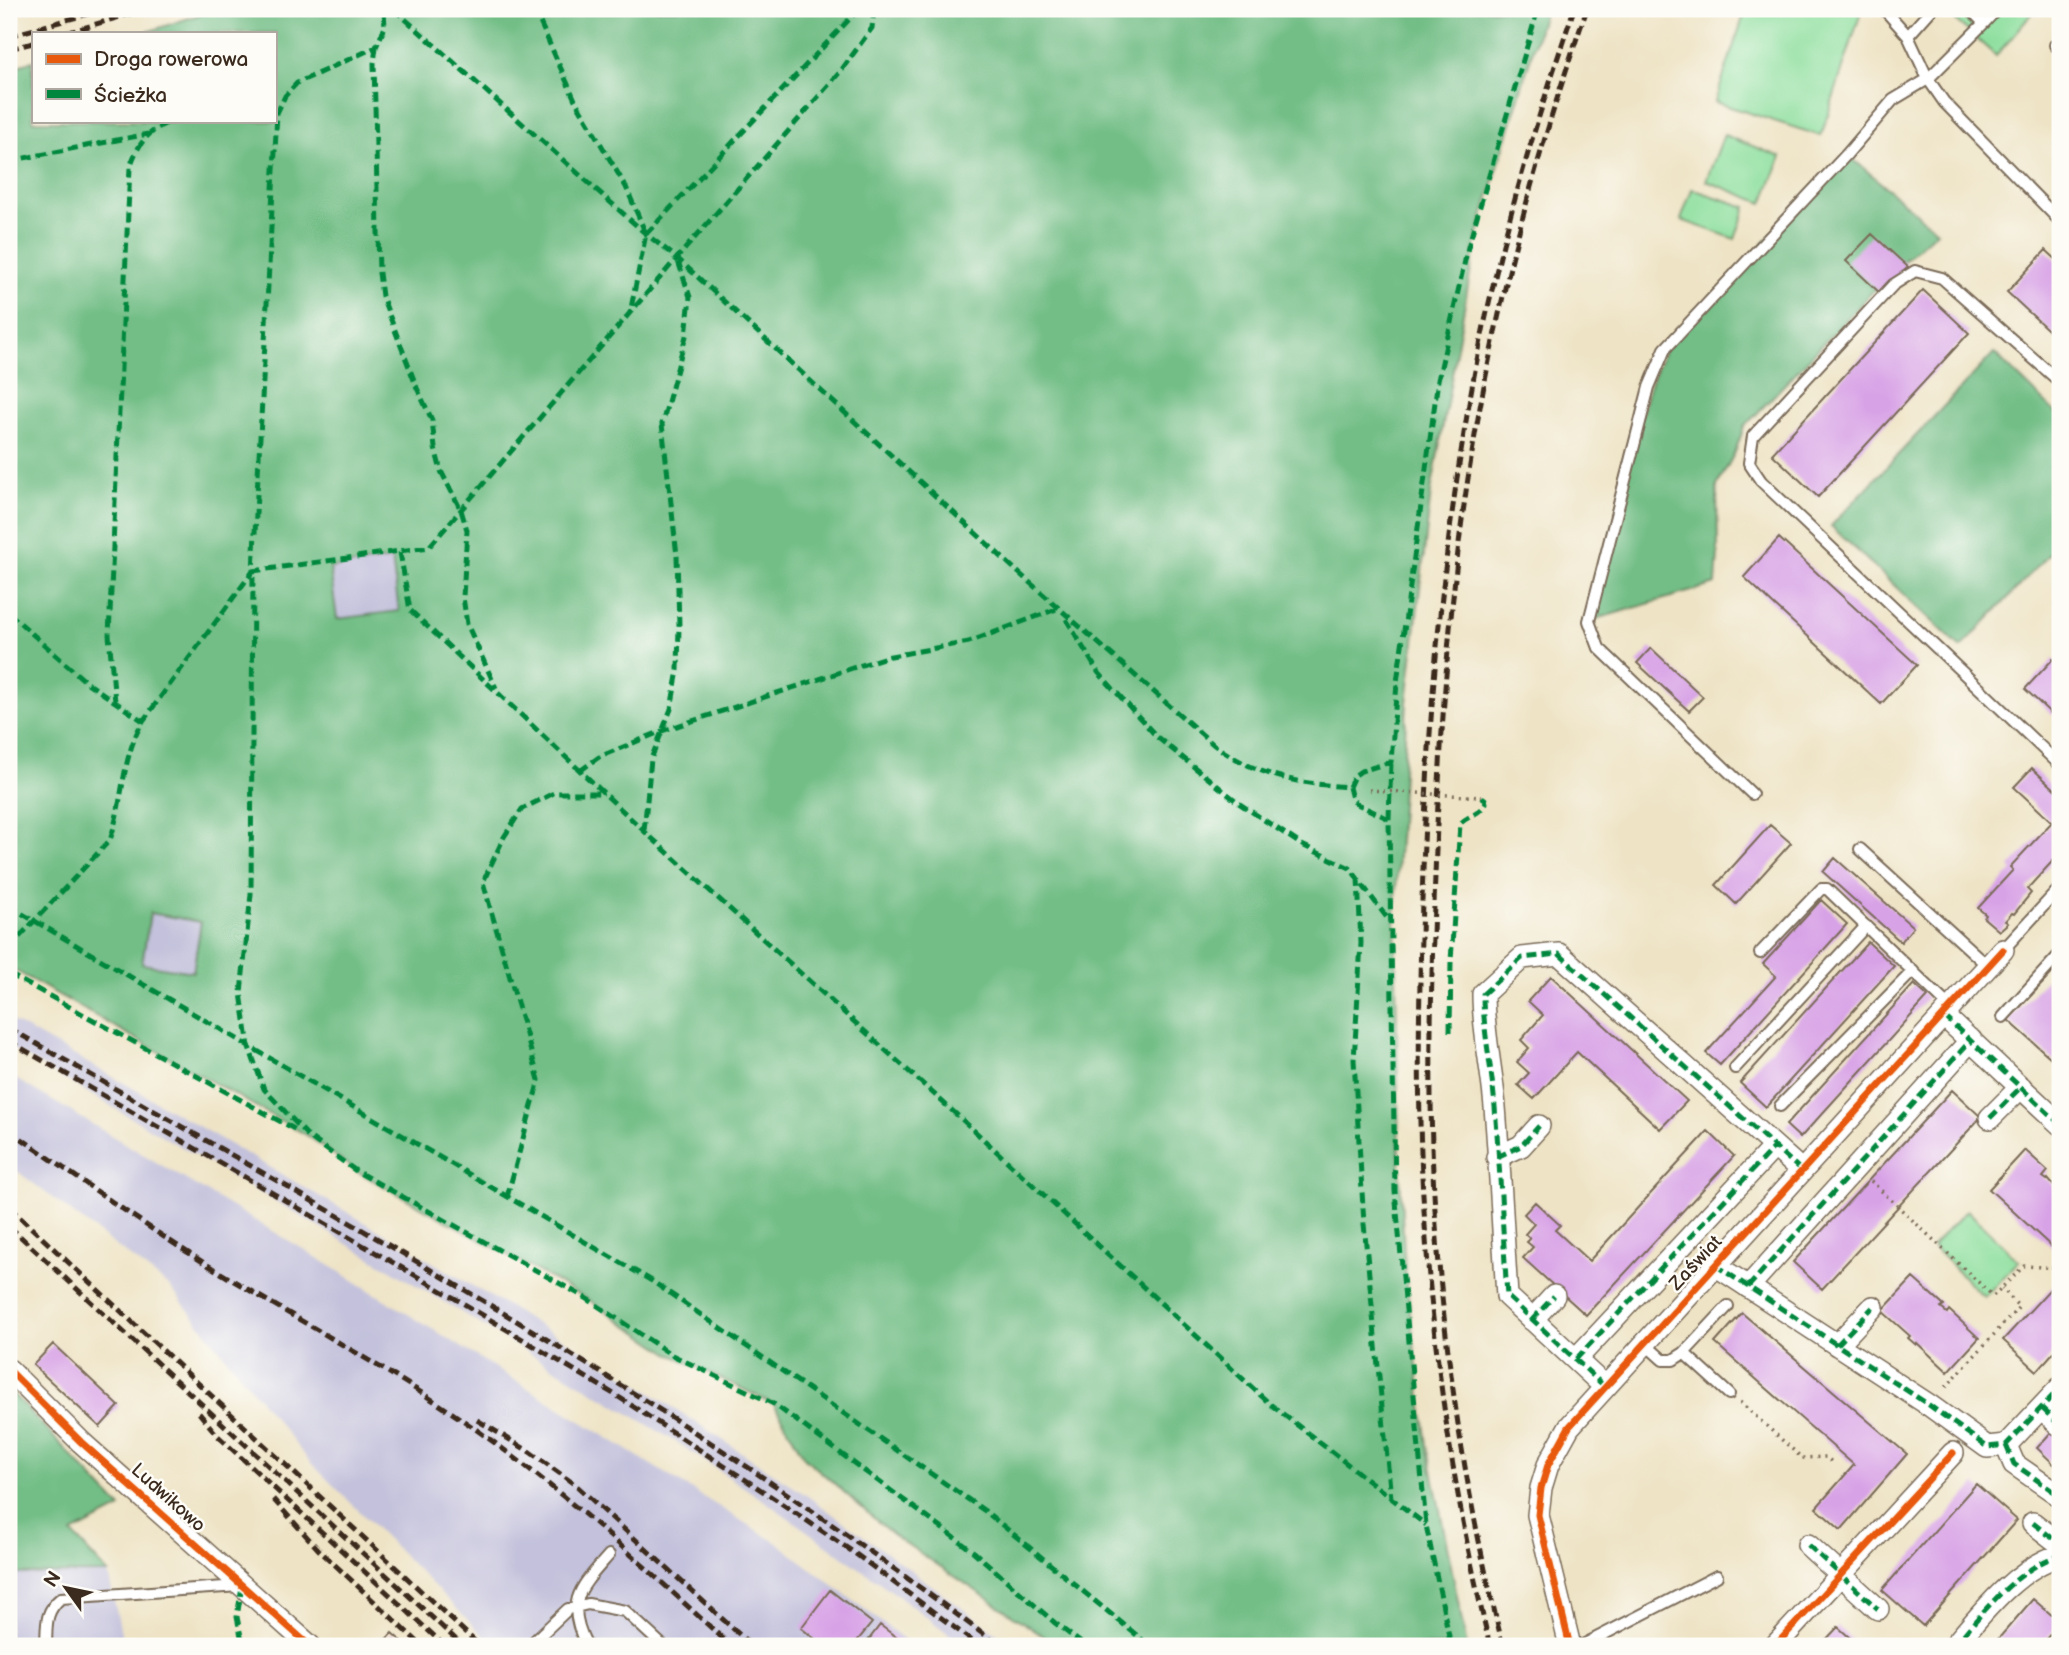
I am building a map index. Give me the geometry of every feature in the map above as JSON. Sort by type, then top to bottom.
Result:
[{"type":"street","name":"Zaświat","points":[[1570,1646],[1538,1516],[1541,1488],[1548,1465],[1569,1427],[2003,950]]},
{"type":"street","points":[[1604,1387],[1507,1296],[1495,1109],[1483,1022],[1483,994],[1522,958],[1559,954],[1801,1171]]},
{"type":"street","points":[[1947,1012],[1971,1040],[2060,1124]]},
{"type":"street","points":[[1748,1287],[1971,1040]]},
{"type":"street","points":[[1990,1118],[2021,1087]]},
{"type":"street","points":[[1497,1157],[1521,1146],[1539,1126]]},
{"type":"street","points":[[1576,1359],[1774,1147]]},
{"type":"street","name":"Zaświat","points":[[1715,1265],[1929,1405],[1987,1447],[2006,1445]]},
{"type":"street","points":[[1532,1320],[1554,1296]]},
{"type":"street","points":[[1837,1345],[1873,1307]]},
{"type":"street","name":"Ludwikowo","points":[[9,1370],[81,1442],[310,1646]]},
{"type":"street","points":[[2060,1388],[2006,1445],[2014,1464],[2060,1496]]},
{"type":"street","points":[[2042,1408],[2059,1424]]},
{"type":"street","points":[[1775,1646],[1953,1453]]},
{"type":"street","points":[[1954,1646],[1990,1604],[2029,1571],[2059,1555],[2060,1544],[2033,1523]]},
{"type":"street","points":[[1808,1545],[1878,1609]]},
{"type":"lane","points":[[1884,9],[1908,36],[1928,79],[1944,102],[2060,221]]},
{"type":"lane","points":[[1908,36],[1932,9]]},
{"type":"lane","points":[[1969,9],[1984,23]]},
{"type":"lane","points":[[1752,794],[1599,648],[1589,621],[1648,387],[1665,349],[1847,154],[1893,100],[1928,79],[1997,9]]},
{"type":"lane","points":[[2060,382],[1942,278],[1915,271],[1893,285],[1752,436],[1749,463],[1762,481],[2060,765]]},
{"type":"lane","points":[[1860,849],[1989,967]]},
{"type":"lane","name":"Zaświat","points":[[2003,950],[2060,888]]},
{"type":"lane","points":[[1760,953],[1821,889],[1827,889],[1913,971],[1947,1012]]},
{"type":"lane","points":[[1735,1068],[1866,926]]},
{"type":"lane","points":[[2003,1017],[2060,954]]},
{"type":"lane","points":[[1780,1106],[1913,971]]},
{"type":"lane","points":[[1644,1343],[1663,1360],[1673,1360],[1684,1353],[1728,1306]]},
{"type":"lane","points":[[1684,1353],[1731,1395]]},
{"type":"lane","points":[[587,1646],[579,1632],[575,1607],[582,1586],[609,1555]]},
{"type":"lane","points":[[1581,1646],[1717,1576]]},
{"type":"lane","points":[[46,1646],[47,1619],[52,1605],[61,1598],[243,1586]]},
{"type":"lane","points":[[529,1646],[568,1609],[588,1604],[625,1611],[663,1646]]},
{"type":"path","points":[[1368,790],[1482,797]]},
{"type":"path","points":[[1865,1175],[1993,1296],[2024,1266],[2060,1268]]},
{"type":"path","points":[[1946,1387],[2020,1307],[2001,1288]]},
{"type":"path","points":[[1731,1395],[1802,1458],[1826,1457],[1834,1464]]},
{"type":"shaded area","points":[[392,559],[399,611],[337,620],[330,568]]},
{"type":"shaded area","points":[[151,913],[202,921],[193,972],[142,964]]},
{"type":"shaded area","points":[[9,1019],[366,1223],[627,1377],[809,1497],[1013,1646],[965,1646],[766,1502],[678,1443],[321,1228],[9,1047]]},
{"type":"shaded area","points":[[9,1075],[303,1249],[779,1544],[913,1646],[494,1646],[310,1462],[170,1287],[9,1165]]},
{"type":"shaded area","points":[[108,1573],[124,1646],[9,1646],[9,1574]]},
{"type":"green space","points":[[216,9],[1545,9],[1476,241],[1431,492],[1407,703],[1395,908],[1399,1156],[1405,1270],[1427,1445],[1467,1646],[1062,1646],[1052,1642],[892,1534],[804,1457],[774,1404],[672,1355],[586,1298],[356,1171],[308,1136],[9,967],[9,69],[32,61],[32,122],[276,122],[276,32],[147,32]],"holes":[[[392,559],[399,611],[337,619],[330,568]],[[150,913],[201,922],[193,972],[142,964]]]},
{"type":"green space","points":[[1746,9],[1862,9],[1821,136],[1715,102]]},
{"type":"green space","points":[[1943,9],[2036,9],[1996,56]]},
{"type":"green space","points":[[1724,135],[1781,157],[1763,203],[1706,181]]},
{"type":"green space","points":[[1847,154],[1937,231],[1890,273],[1744,427],[1735,452],[1717,486],[1716,584],[1589,621],[1649,387],[1665,349]]},
{"type":"green space","points":[[1692,189],[1746,207],[1735,239],[1681,220]]},
{"type":"green space","points":[[1994,353],[2060,417],[2060,542],[1961,648],[1831,526]]},
{"type":"green space","points":[[1967,1210],[2019,1261],[1984,1297],[1932,1246]]},
{"type":"green space","points":[[9,1390],[121,1508],[72,1533],[108,1573],[9,1574]]},
{"type":"building","points":[[1872,234],[1908,267],[1882,295],[1846,261]]},
{"type":"building","points":[[2046,250],[2060,263],[2060,341],[2007,292]]},
{"type":"building","points":[[1923,290],[1969,333],[1818,497],[1772,454]]},
{"type":"building","points":[[1779,538],[1917,665],[1881,704],[1744,577]]},
{"type":"building","points":[[1651,648],[1703,697],[1689,711],[1637,663]]},
{"type":"building","points":[[2053,659],[2060,666],[2060,722],[2025,689]]},
{"type":"building","points":[[2032,768],[2060,794],[2060,853],[2027,889],[2031,893],[1999,931],[1984,918],[1986,915],[1978,908],[2013,870],[2010,867],[2052,822],[2014,787]]},
{"type":"building","points":[[1770,825],[1791,843],[1736,904],[1716,885]]},
{"type":"building","points":[[1835,858],[1913,927],[1901,942],[1823,872]]},
{"type":"building","points":[[1821,900],[1847,924],[1720,1065],[1706,1053],[1776,976],[1763,964]]},
{"type":"building","points":[[1868,942],[1894,966],[1766,1107],[1740,1083]]},
{"type":"building","points":[[2060,965],[2060,1066],[2008,1020]]},
{"type":"building","points":[[1551,976],[1687,1101],[1660,1129],[1577,1052],[1534,1099],[1518,1085],[1529,1073],[1517,1062],[1529,1048],[1521,1040],[1543,1015],[1528,1001]]},
{"type":"building","points":[[1914,984],[1928,997],[1800,1138],[1786,1125]]},
{"type":"building","points":[[1952,1090],[1981,1117],[1822,1289],[1793,1262]]},
{"type":"building","points":[[1708,1131],[1734,1156],[1586,1315],[1523,1258],[1533,1247],[1527,1242],[1530,1239],[1525,1234],[1534,1224],[1524,1214],[1535,1202],[1560,1225],[1555,1230],[1589,1261]]},
{"type":"building","points":[[2025,1150],[2048,1171],[2043,1177],[2060,1193],[2060,1240],[2053,1248],[1989,1189]]},
{"type":"building","points":[[1913,1278],[1944,1306],[1941,1308],[1947,1313],[1949,1310],[1979,1338],[1948,1372],[1908,1338],[1910,1336],[1882,1311]]},
{"type":"building","points":[[2060,1278],[2060,1345],[2037,1371],[2003,1340]]},
{"type":"building","points":[[1742,1313],[1907,1454],[1841,1530],[1816,1508],[1854,1465],[1715,1343]]},
{"type":"building","points":[[53,1344],[119,1406],[100,1427],[33,1365]]},
{"type":"building","points":[[2060,1422],[2060,1470],[2037,1448]]},
{"type":"building","points":[[1976,1484],[2017,1520],[1923,1626],[1882,1590]]},
{"type":"building","points":[[830,1590],[872,1623],[853,1646],[824,1646],[801,1628]]},
{"type":"building","points":[[2033,1599],[2054,1617],[2060,1610],[2060,1623],[2040,1646],[1992,1646]]},
{"type":"building","points":[[880,1625],[908,1646],[864,1646]]},
{"type":"building","points":[[1838,1627],[1859,1646],[1820,1646]]},
{"type":"building","points":[[392,1633],[407,1646],[380,1646]]},
{"type":"railway","points":[[9,36],[106,9]]},
{"type":"railway","points":[[69,32],[147,9]]},
{"type":"railway","points":[[1490,1646],[1466,1538],[1447,1429],[1433,1320],[1424,1210],[1419,1017],[1428,772],[1444,579],[1461,451],[1481,339],[1516,196],[1574,9]]},
{"type":"railway","points":[[1503,1646],[1468,1484],[1451,1375],[1439,1265],[1431,1085],[1432,959],[1439,791],[1455,577],[1481,401],[1494,335],[1527,203],[1565,73],[1587,9]]},
{"type":"railway","points":[[9,49],[32,43]]},
{"type":"railway","points":[[9,1028],[394,1248],[547,1339],[814,1512],[999,1646]]},
{"type":"railway","points":[[9,1041],[456,1299],[617,1396],[853,1552],[979,1646]]},
{"type":"railway","points":[[9,1130],[181,1248],[401,1380],[500,1446],[634,1557],[731,1646]]},
{"type":"railway","points":[[9,1207],[480,1646]]},
{"type":"railway","points":[[9,1226],[463,1646]]},
{"type":"railway","points":[[199,1413],[218,1436],[445,1646]]},
{"type":"railway","points":[[477,1420],[530,1452],[577,1486],[752,1646]]},
{"type":"railway","points":[[273,1499],[319,1550],[422,1646]]},
{"type":"marked path","points":[[9,948],[110,840],[131,750],[143,721],[253,571],[277,113],[285,96],[297,83],[376,47],[385,27],[384,9]]},
{"type":"marked path","points":[[394,9],[646,234],[677,258],[1019,573],[1214,745],[1247,764],[1278,776],[1349,787],[1354,776],[1361,771],[1391,762],[1397,682],[1438,380],[1468,247],[1538,9]]},
{"type":"marked path","points":[[534,9],[575,100],[626,187],[646,234],[630,313]]},
{"type":"marked path","points":[[646,234],[859,9]]},
{"type":"marked path","points":[[874,9],[872,28],[840,72],[429,547],[253,571],[251,894],[241,993],[249,1047],[264,1089],[308,1136],[356,1171],[586,1298],[672,1355],[774,1404],[974,1552],[1085,1646]]},
{"type":"marked path","points":[[376,47],[374,63],[379,273],[382,296],[432,420],[441,471],[461,510],[467,530],[463,597],[467,624],[496,688]]},
{"type":"marked path","points":[[115,702],[109,635],[130,167],[145,139],[169,122]]},
{"type":"marked path","points":[[9,161],[148,134]]},
{"type":"marked path","points":[[644,831],[651,759],[671,709],[678,670],[677,556],[662,424],[686,336],[690,297],[678,261]]},
{"type":"marked path","points":[[400,552],[410,610],[644,831],[1270,1404],[1426,1525]]},
{"type":"marked path","points":[[580,771],[599,757],[662,731],[886,657],[969,642],[1059,608]]},
{"type":"marked path","points":[[9,613],[86,682],[143,721]]},
{"type":"marked path","points":[[1066,619],[1098,672],[1157,737],[1240,804],[1302,845],[1350,868],[1390,922]]},
{"type":"marked path","points":[[1389,819],[1391,762]]},
{"type":"marked path","points":[[1349,787],[1352,799],[1357,804],[1389,819],[1395,1191],[1426,1525],[1451,1646]]},
{"type":"marked path","points":[[507,1197],[539,1080],[483,882],[504,837],[522,809],[554,793],[604,793]]},
{"type":"marked path","points":[[1450,1032],[1451,961],[1460,824],[1483,807],[1486,803],[1482,797]]},
{"type":"marked path","points":[[1358,878],[1361,943],[1354,1060],[1364,1224],[1391,1498]]},
{"type":"marked path","points":[[9,906],[652,1281],[985,1511],[1150,1646]]},
{"type":"marked path","points":[[1604,1386],[1507,1296],[1495,1107],[1483,994],[1522,958],[1559,954],[1802,1171]]},
{"type":"marked path","points":[[9,974],[298,1131]]},
{"type":"marked path","points":[[1944,1016],[2060,1124]]},
{"type":"marked path","points":[[1748,1287],[1971,1040]]},
{"type":"marked path","points":[[1990,1118],[2021,1087]]},
{"type":"marked path","points":[[1497,1157],[1521,1146],[1539,1126]]},
{"type":"marked path","points":[[1576,1359],[1774,1147]]},
{"type":"marked path","points":[[1715,1265],[1929,1405],[1987,1447],[2006,1445],[2060,1388]]},
{"type":"marked path","points":[[1532,1320],[1554,1296]]},
{"type":"marked path","points":[[1837,1345],[1873,1307]]},
{"type":"marked path","points":[[2042,1408],[2058,1424]]},
{"type":"marked path","points":[[2006,1445],[2014,1464],[2060,1496]]},
{"type":"marked path","points":[[2033,1523],[2060,1544],[2058,1555]]},
{"type":"marked path","points":[[1808,1545],[1878,1609]]},
{"type":"marked path","points":[[1954,1646],[2001,1593],[2029,1570],[2060,1555]]},
{"type":"marked path","points":[[242,1586],[237,1617],[243,1646]]},
{"type":"cycle path","points":[[1570,1646],[1538,1515],[1541,1488],[1548,1465],[1569,1427],[2003,950]]},
{"type":"cycle path","points":[[9,1370],[81,1442],[310,1646]]},
{"type":"cycle path","points":[[1775,1646],[1953,1453]]}]
